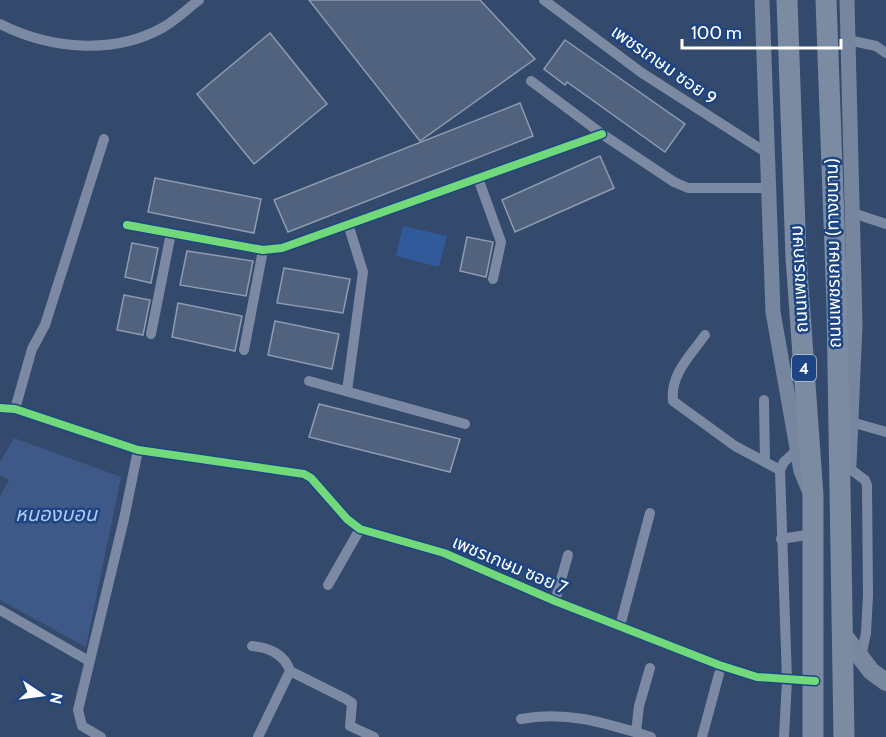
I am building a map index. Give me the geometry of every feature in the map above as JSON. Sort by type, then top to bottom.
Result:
[{"type":"highway","name":"ถนนเพชรเกษม","points":[[787,0],[796,257],[813,496],[815,681],[813,737]]},
{"type":"highway","name":"ถนนเพชรเกษม","points":[[826,0],[837,305],[844,737]]},
{"type":"main road","name":"4","points":[[762,0],[773,312],[801,471],[813,496]]},
{"type":"main road","name":"ถนนเพชรเกษม (ทางขนาน)","points":[[840,505],[849,468],[855,325],[847,0]]},
{"type":"main road","points":[[842,633],[871,671],[886,682]]},
{"type":"street","points":[[3,29],[61,43],[102,47],[141,38],[163,28],[199,0]]},
{"type":"street","name":"เพชรเกษม ซอย 9","points":[[544,0],[642,73],[767,153]]},
{"type":"street","points":[[849,40],[876,46],[886,53]]},
{"type":"street","points":[[531,81],[602,134],[674,182],[688,188],[768,188]]},
{"type":"street","points":[[127,225],[263,250],[282,248],[602,134]]},
{"type":"street","points":[[15,409],[32,349],[45,326],[104,139]]},
{"type":"street","points":[[478,178],[501,242],[493,279]]},
{"type":"street","points":[[853,213],[886,224]]},
{"type":"street","points":[[347,391],[363,272],[348,224]]},
{"type":"street","points":[[152,334],[171,233]]},
{"type":"street","points":[[244,350],[263,250]]},
{"type":"street","points":[[705,335],[680,370],[674,383],[673,401],[735,446],[780,470]]},
{"type":"street","points":[[309,381],[465,423]]},
{"type":"street","points":[[764,400],[765,462]]},
{"type":"street","name":"เพชรเกษม ซอย 7","points":[[0,409],[15,409],[138,450],[304,474],[311,478],[346,519],[360,529],[444,553],[555,601],[719,665],[757,677],[815,681]]},
{"type":"street","points":[[851,422],[886,432]]},
{"type":"street","points":[[101,737],[89,732],[79,718],[78,710],[124,519],[138,450]]},
{"type":"street","points":[[784,737],[787,680],[780,470],[784,462],[797,450]]},
{"type":"street","points":[[849,468],[865,480],[867,485],[867,633],[861,657]]},
{"type":"street","points":[[620,626],[650,513]]},
{"type":"street","points":[[328,585],[360,529]]},
{"type":"street","points":[[781,539],[813,534]]},
{"type":"street","points":[[555,601],[568,555]]},
{"type":"street","points":[[0,610],[89,661]]},
{"type":"street","points":[[252,646],[262,647],[279,655],[288,664],[290,671],[258,737]]},
{"type":"street","points":[[636,732],[639,706],[650,668]]},
{"type":"street","points":[[290,671],[352,703],[350,726],[374,737]]},
{"type":"street","points":[[702,737],[719,674]]},
{"type":"street","points":[[521,719],[544,715],[594,719],[651,737]]},
{"type":"shaded area","points":[[403,226],[447,236],[439,267],[396,256]]},
{"type":"water","name":"หนองบอน","points":[[14,438],[121,477],[86,647],[0,600],[0,496],[9,480],[0,475],[0,462]]},
{"type":"building","points":[[309,0],[480,0],[535,59],[420,141]]},
{"type":"building","points":[[270,33],[327,104],[254,164],[197,94]]},
{"type":"building","points":[[565,40],[685,124],[665,152],[567,82],[565,85],[544,69]]},
{"type":"building","points":[[520,103],[533,136],[288,232],[274,200]]},
{"type":"building","points":[[600,156],[614,188],[515,232],[502,200]]},
{"type":"building","points":[[155,178],[261,199],[254,233],[148,212]]},
{"type":"building","points":[[467,237],[493,242],[486,277],[460,271]]},
{"type":"building","points":[[132,243],[158,248],[151,283],[125,277]]},
{"type":"building","points":[[187,251],[253,261],[246,296],[180,285]]},
{"type":"building","points":[[284,268],[350,279],[343,313],[277,303]]},
{"type":"building","points":[[124,295],[150,300],[143,335],[117,330]]},
{"type":"building","points":[[178,303],[242,316],[235,351],[172,337]]},
{"type":"building","points":[[275,321],[339,334],[332,369],[268,355]]},
{"type":"building","points":[[319,404],[460,439],[450,472],[309,437]]},
{"type":"cycle path","points":[[127,225],[263,250],[282,248],[602,134]]},
{"type":"cycle path","points":[[0,408],[15,409],[138,450],[304,474],[311,478],[347,519],[360,529],[444,553],[555,601],[719,665],[757,677],[815,681]]}]
